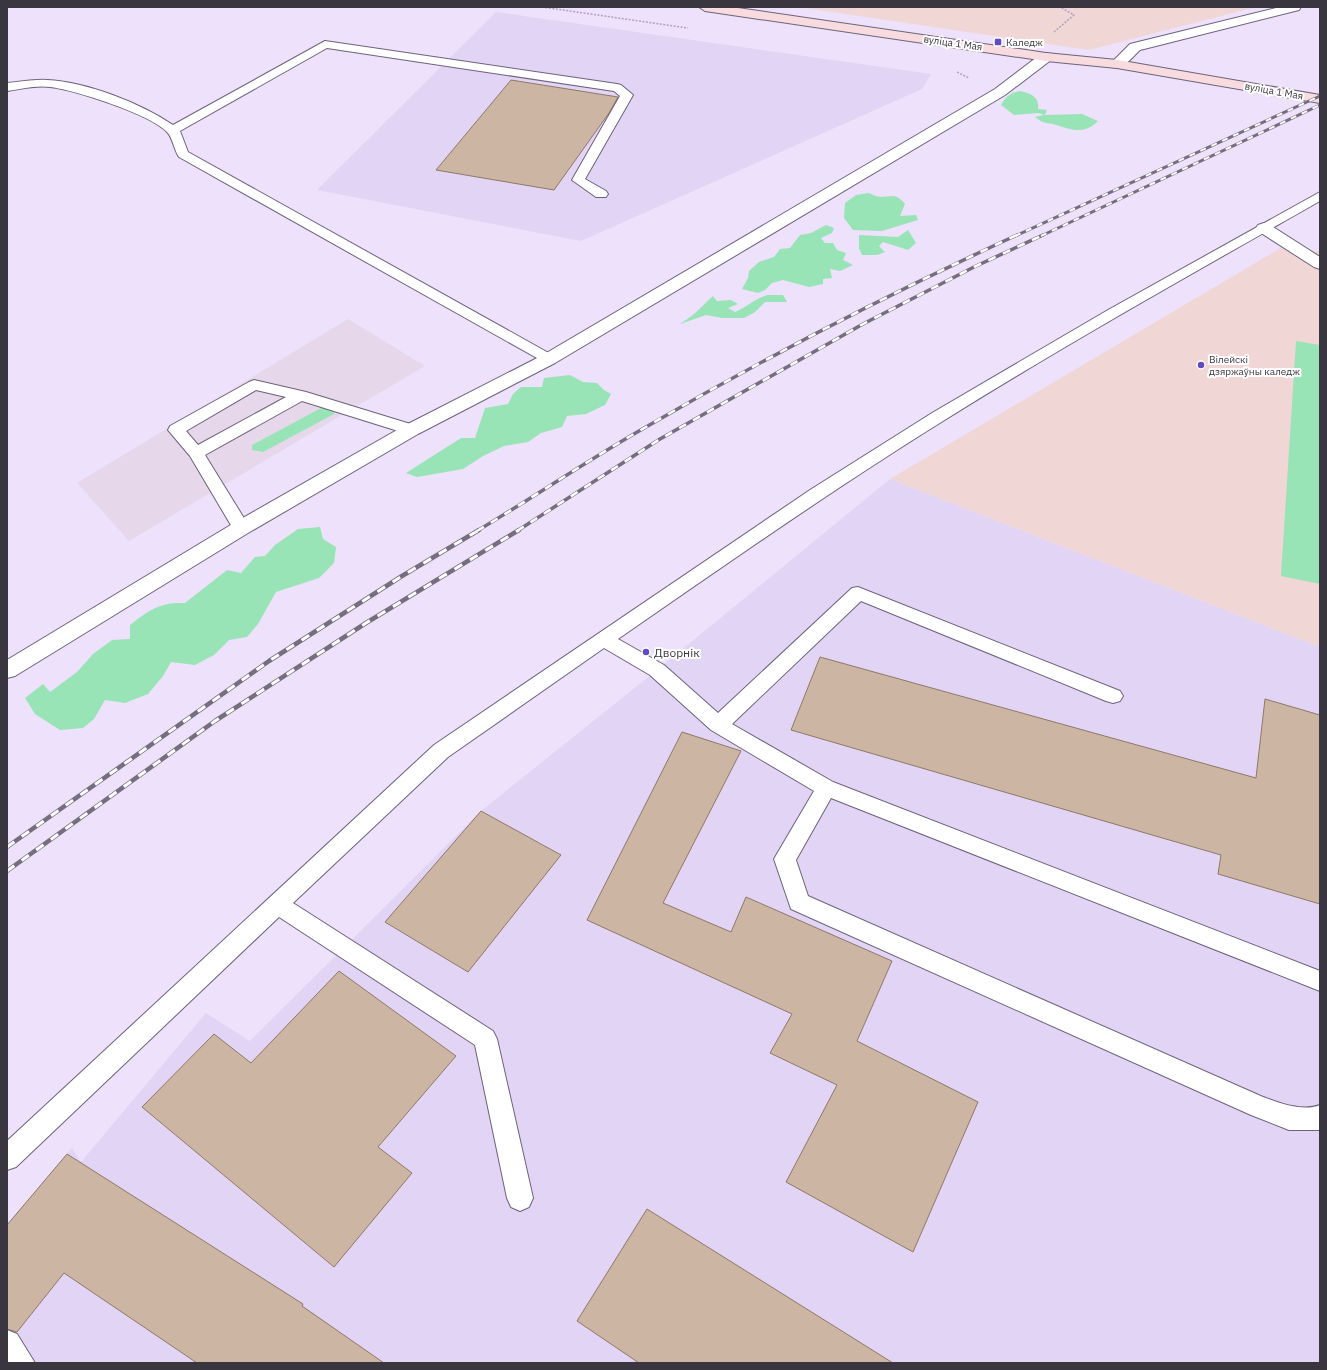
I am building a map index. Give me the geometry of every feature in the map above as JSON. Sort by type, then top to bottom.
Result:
[{"type":"main road","name":"вуліца 1 Мая","points":[[705,7],[1046,57],[1117,64],[1320,99]]},
{"type":"street","points":[[1117,64],[1135,47],[1295,7]]},
{"type":"street","points":[[7,670],[241,528],[411,430],[549,359],[1000,92],[1046,57]]},
{"type":"street","points":[[1264,228],[1320,264]]},
{"type":"lane","points":[[173,130],[326,44],[618,88],[627,95],[578,180],[601,194]]},
{"type":"lane","points":[[7,87],[36,82],[82,89],[158,119],[173,130],[183,154],[549,359]]},
{"type":"lane","points":[[7,1158],[441,751],[816,494],[938,417],[1113,314],[1320,196]]},
{"type":"lane","points":[[241,528],[196,453],[176,430],[254,385],[302,395],[411,430]]},
{"type":"lane","points":[[196,453],[302,395]]},
{"type":"lane","points":[[718,725],[858,593],[1113,696]]},
{"type":"lane","points":[[605,640],[657,670],[718,725],[826,788],[1320,981]]},
{"type":"lane","points":[[826,788],[785,859],[799,902],[1259,1107],[1289,1118],[1320,1118]]},
{"type":"lane","points":[[278,905],[485,1039],[520,1198]]},
{"type":"path","points":[[1054,38],[1054,32],[1074,14],[1060,7]]},
{"type":"shaded area","points":[[798,7],[1256,7],[1089,50]]},
{"type":"shaded area","points":[[496,12],[931,74],[922,89],[581,241],[317,190]]},
{"type":"shaded area","name":"Вілейскі дзяржаўны каледж","points":[[1284,246],[1320,252],[1320,647],[890,479]]},
{"type":"shaded area","points":[[348,319],[425,366],[129,541],[77,483]]},
{"type":"shaded area","points":[[890,479],[1320,647],[1320,1363],[7,1363],[7,1225],[72,1148],[81,1162],[206,1013],[250,1041],[481,811],[657,670]]},
{"type":"green space","points":[[1020,91],[1030,94],[1036,98],[1038,109],[1047,110],[1045,115],[1082,114],[1098,121],[1093,126],[1082,130],[1076,130],[1045,123],[1035,117],[1044,115],[1039,113],[1014,115],[1001,105],[1009,95]]},
{"type":"green space","points":[[868,193],[879,197],[894,196],[899,198],[905,204],[900,216],[916,215],[918,220],[882,231],[853,230],[844,218],[845,203],[856,195]]},
{"type":"green space","points":[[826,225],[834,228],[832,233],[821,238],[825,243],[833,243],[837,250],[846,253],[843,260],[853,265],[840,271],[830,269],[832,278],[823,279],[823,284],[809,287],[783,280],[772,283],[765,290],[758,293],[742,289],[748,278],[749,271],[759,262],[774,257],[780,249],[790,248],[800,235],[811,233]]},
{"type":"green space","points":[[908,230],[916,243],[908,250],[883,242],[879,246],[885,252],[877,255],[862,255],[859,248],[859,235],[898,237]]},
{"type":"green space","points":[[768,295],[783,295],[787,302],[765,302],[755,312],[744,318],[722,318],[706,315],[680,324],[693,315],[713,296],[717,301],[731,300],[738,304],[728,308],[735,312],[759,298]]},
{"type":"green space","points":[[1296,341],[1320,345],[1320,584],[1281,576]]},
{"type":"green space","points":[[570,375],[583,382],[597,383],[611,394],[605,405],[586,414],[567,416],[562,427],[541,433],[528,442],[504,446],[483,456],[463,469],[417,477],[406,473],[461,438],[475,438],[485,408],[508,404],[513,394],[521,387],[542,387],[544,378]]},
{"type":"green space","points":[[323,407],[335,410],[334,414],[263,452],[252,450],[252,445]]},
{"type":"green space","points":[[320,527],[323,539],[336,547],[334,563],[319,578],[276,592],[258,624],[247,637],[229,640],[214,655],[195,665],[171,662],[163,676],[148,694],[125,703],[105,700],[94,719],[83,728],[60,730],[35,714],[25,698],[43,684],[50,692],[77,672],[93,654],[112,640],[130,639],[130,625],[149,611],[169,604],[185,603],[227,570],[241,573],[255,557],[265,556],[275,545],[298,529]]},
{"type":"building","points":[[511,80],[618,97],[609,113],[554,190],[436,170]]},
{"type":"building","points":[[820,657],[1256,778],[1265,699],[1320,715],[1320,904],[1218,874],[1221,855],[791,730]]},
{"type":"building","points":[[682,732],[741,751],[663,903],[731,932],[746,897],[892,961],[857,1041],[978,1102],[913,1252],[786,1182],[837,1085],[770,1053],[792,1014],[587,920]]},
{"type":"building","points":[[481,811],[561,855],[468,972],[385,922]]},
{"type":"building","points":[[339,971],[456,1056],[378,1147],[412,1173],[334,1267],[142,1107],[214,1034],[251,1063]]},
{"type":"building","points":[[67,1154],[303,1304],[302,1306],[384,1363],[197,1363],[64,1273],[17,1332],[7,1329],[7,1225]]},
{"type":"building","points":[[647,1209],[893,1363],[639,1363],[577,1321]]},
{"type":"railway","points":[[1015,236],[1320,96]]},
{"type":"railway","points":[[1041,236],[1320,105]]},
{"type":"railway","points":[[477,531],[582,465],[691,401],[829,326],[1017,235]]},
{"type":"railway","points":[[517,531],[660,439],[863,324],[974,267],[1043,235]]},
{"type":"railway","points":[[7,847],[269,661],[402,576],[479,530]]},
{"type":"railway","points":[[7,871],[215,721],[366,623],[519,530]]},
{"type":"place","name":"Каледж","points":[[998,42]]},
{"type":"place","name":"Вілейскі дзяржаўны каледж","points":[[1201,365]]},
{"type":"place","name":"Дворнік","points":[[646,652]]}]
